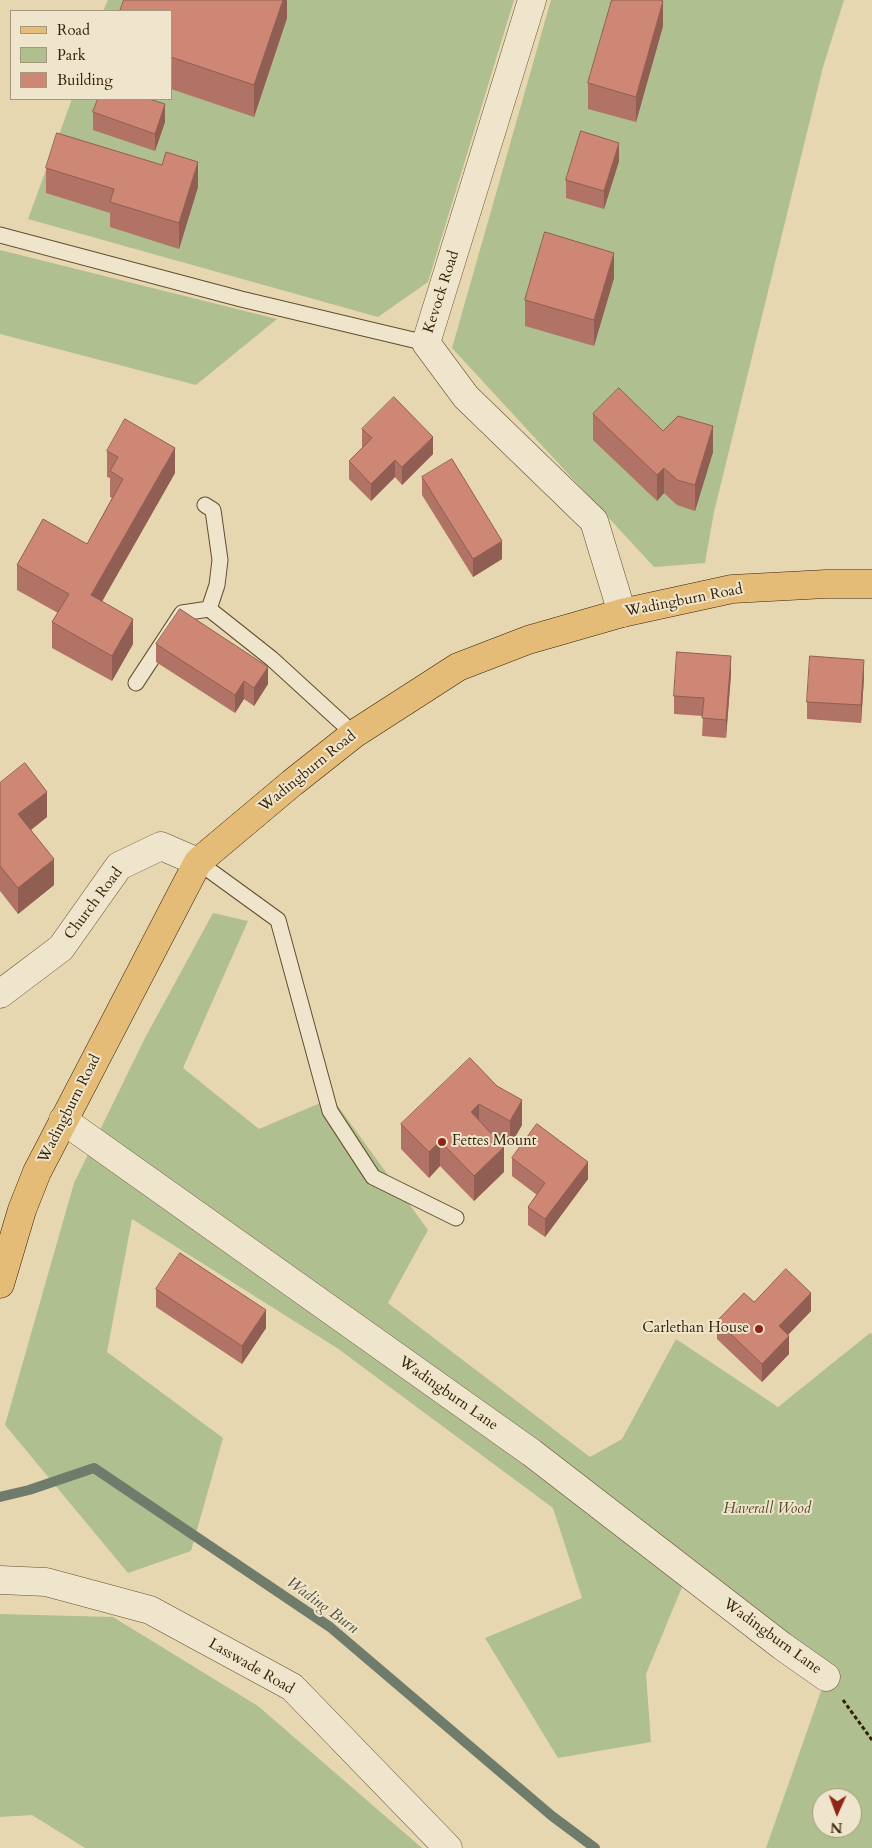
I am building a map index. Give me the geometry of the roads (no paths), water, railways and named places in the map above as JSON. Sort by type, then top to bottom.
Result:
[{"type":"main road","name":"Wadingburn Road","points":[[0,1284],[22,1210],[37,1172],[198,862],[292,783],[354,734],[458,667],[528,640],[622,613],[732,589],[826,584],[872,584]]},
{"type":"street","name":"Kevock Road","points":[[532,0],[426,343],[466,397],[594,520],[622,613]]},
{"type":"street","name":"Church Road","points":[[0,994],[61,948],[119,866],[161,846],[198,862]]},
{"type":"street","name":"Wadingburn Lane","points":[[63,1120],[532,1453],[782,1646],[826,1677]]},
{"type":"street","name":"Lasswade Road","points":[[0,1580],[46,1582],[150,1610],[292,1687],[448,1848]]},
{"type":"lane","points":[[0,235],[241,299],[426,343]]},
{"type":"lane","points":[[205,505],[212,510],[220,560],[217,585],[209,609]]},
{"type":"lane","points":[[136,682],[182,614],[209,609],[272,659],[354,734]]},
{"type":"lane","points":[[198,862],[278,920],[330,1110],[373,1177],[456,1218]]},
{"type":"waterway","name":"Wading Burn","points":[[0,1497],[29,1490],[94,1468],[330,1627],[552,1816],[595,1848]]},
{"type":"place","name":"Fettes Mount","points":[[442,1142]]},
{"type":"place","name":"Carlethan House","points":[[759,1329]]},
{"type":"park label","name":"Haverall Wood","points":[[767,1510]]}]
